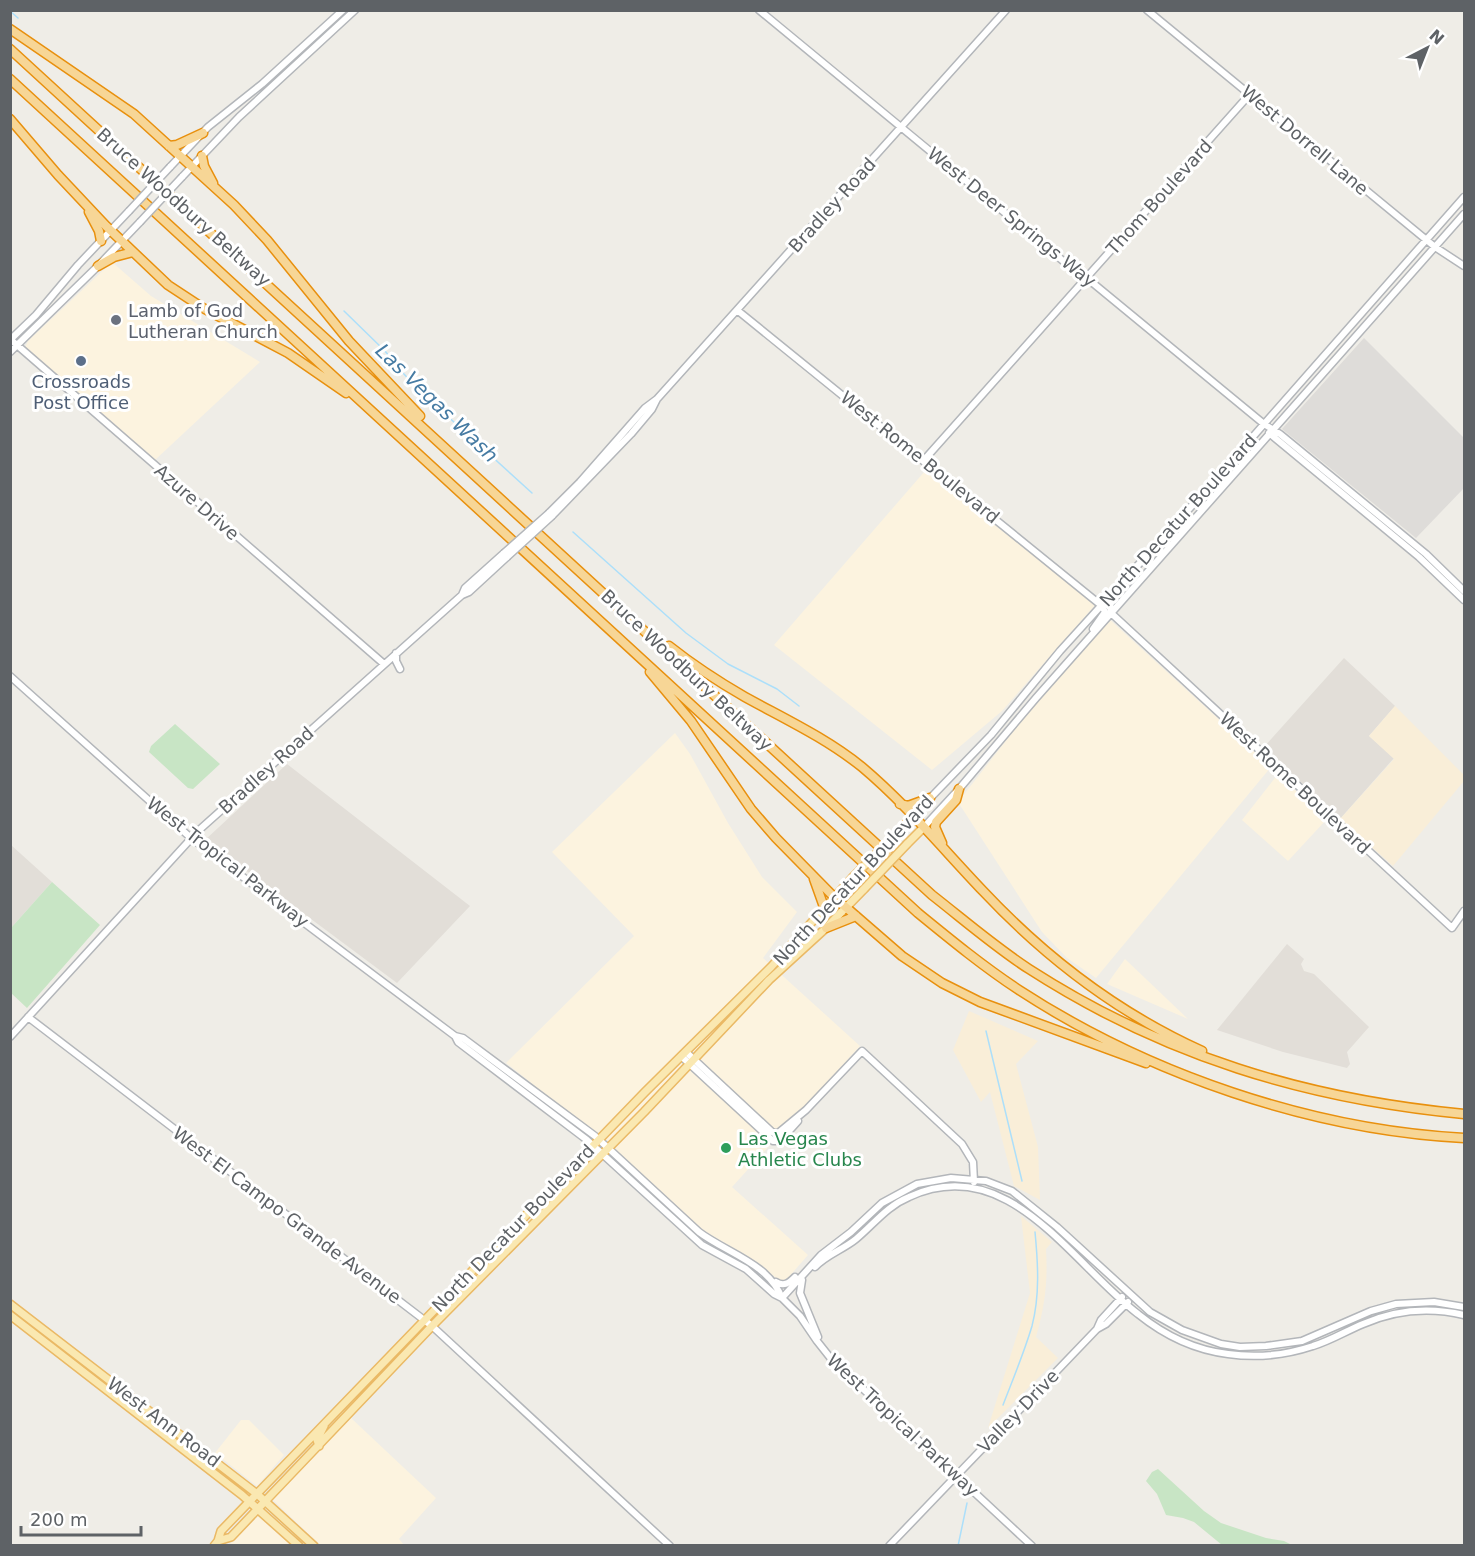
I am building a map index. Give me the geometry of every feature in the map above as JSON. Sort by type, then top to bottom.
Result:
[{"type":"highway","points":[[10,29],[116,101],[192,166],[267,240],[372,368],[476,475]]},
{"type":"highway","name":"Bruce Woodbury Beltway","points":[[10,49],[932,895],[1028,969],[1136,1030],[1181,1049],[1264,1078],[1403,1108],[1464,1114]]},
{"type":"highway","name":"Bruce Woodbury Beltway","points":[[10,79],[918,913],[963,950],[1019,990],[1075,1023],[1134,1052],[1207,1083],[1262,1101],[1352,1123],[1464,1138]]},
{"type":"highway","points":[[10,118],[85,204],[121,241],[181,294],[298,360],[345,392],[393,430]]},
{"type":"highway","points":[[169,146],[179,144],[202,133]]},
{"type":"highway","points":[[202,156],[204,166],[216,189]]},
{"type":"highway","points":[[85,204],[99,231],[101,241]]},
{"type":"highway","points":[[98,266],[119,255],[133,252]]},
{"type":"highway","points":[[630,617],[713,677],[838,749],[913,816],[984,892],[1033,940],[1093,989],[1159,1030],[1198,1050],[1264,1078]]},
{"type":"highway","points":[[624,642],[691,721],[757,816],[834,897],[912,963],[970,998],[1105,1049],[1207,1083]]},
{"type":"highway","points":[[944,849],[935,824],[956,800],[959,789]]},
{"type":"highway","points":[[900,804],[908,806],[930,798]]},
{"type":"highway","points":[[813,876],[824,907]]},
{"type":"highway","points":[[826,928],[856,916]]},
{"type":"main road","points":[[11,340],[202,133],[279,69],[343,10]]},
{"type":"main road","points":[[10,352],[98,266],[245,111],[355,10]]},
{"type":"main road","name":"West Deer Springs Way","points":[[759,10],[1264,424],[1419,557],[1464,600]]},
{"type":"main road","name":"Bradley Road","points":[[10,1037],[191,838],[462,595],[465,588],[551,514],[1006,10]]},
{"type":"main road","name":"West Dorrell Lane","points":[[1147,10],[1322,156],[1435,247],[1464,266]]},
{"type":"main road","name":"Thom Boulevard","points":[[924,460],[1250,94]]},
{"type":"main road","name":"North Decatur Boulevard","points":[[216,1543],[221,1531],[326,1421],[683,1054],[776,962],[824,907],[991,735],[1060,651],[1464,197]]},
{"type":"main road","name":"North Decatur Boulevard","points":[[216,1543],[231,1537],[432,1326],[777,973],[826,928],[924,827],[1464,214]]},
{"type":"main road","name":"West Rome Boulevard","points":[[737,310],[1102,606]]},
{"type":"main road","points":[[25,338],[24,346],[31,357]]},
{"type":"main road","name":"Azure Drive","points":[[11,340],[384,664]]},
{"type":"main road","name":"West Deer Springs Way","points":[[1272,432],[1421,550],[1464,591]]},
{"type":"main road","points":[[1111,614],[1110,605],[1122,584]]},
{"type":"main road","points":[[1087,640],[1104,612],[1102,606]]},
{"type":"main road","name":"West Rome Boulevard","points":[[1111,614],[1452,928],[1464,911]]},
{"type":"main road","points":[[1060,651],[1069,661]]},
{"type":"main road","points":[[396,653],[396,661],[400,669]]},
{"type":"main road","points":[[1055,658],[1063,667]]},
{"type":"main road","name":"West Tropical Parkway","points":[[10,676],[191,838],[455,1036],[464,1038],[599,1140],[699,1232],[718,1246],[759,1268],[778,1287],[782,1298]]},
{"type":"main road","name":"West El Campo Grande Avenue","points":[[28,1017],[432,1326],[670,1545]]},
{"type":"main road","name":"West Tropical Parkway","points":[[455,1036],[458,1042],[593,1146],[702,1245],[746,1269],[774,1294],[782,1298],[800,1316],[826,1354],[1032,1545]]},
{"type":"main road","points":[[728,1095],[776,1134],[780,1133],[806,1110],[862,1052],[962,1144],[973,1162],[974,1188]]},
{"type":"main road","points":[[683,1054],[775,1142],[780,1141],[790,1132],[806,1110]]},
{"type":"main road","points":[[488,1065],[508,1072]]},
{"type":"main road","points":[[752,1113],[770,1139]]},
{"type":"main road","points":[[759,1268],[778,1283],[785,1284],[793,1280],[821,1252],[853,1230],[882,1203],[903,1190],[917,1184],[941,1179],[974,1179],[999,1185],[1026,1200],[1150,1312],[1182,1330],[1221,1344],[1248,1347],[1302,1341],[1371,1311],[1396,1304],[1434,1302],[1464,1306]]},
{"type":"main road","points":[[782,1298],[788,1295],[818,1263],[857,1238],[887,1210],[907,1197],[930,1189],[963,1187],[995,1194],[1023,1208],[1148,1322],[1174,1338],[1204,1349],[1239,1355],[1274,1355],[1305,1349],[1396,1313],[1424,1311],[1464,1315]]},
{"type":"main road","points":[[782,1298],[832,1245]]},
{"type":"main road","points":[[802,1280],[800,1290],[803,1302],[826,1354]]},
{"type":"main road","name":"Valley Drive","points":[[889,1545],[1097,1329],[1101,1320],[1130,1294]]},
{"type":"main road","name":"West Ann Road","points":[[10,1304],[266,1501],[314,1545]]},
{"type":"main road","name":"West Ann Road","points":[[10,1315],[250,1502],[299,1545]]},
{"type":"main road","points":[[338,1409],[345,1417]]},
{"type":"main road","points":[[319,1446],[317,1440],[326,1421]]},
{"type":"shaded area","points":[[112,262],[151,296],[260,362],[155,460],[25,348],[28,341]]},
{"type":"shaded area","points":[[1364,338],[1464,438],[1464,488],[1416,538],[1282,429]]},
{"type":"shaded area","points":[[925,471],[1096,604],[1002,711],[932,770],[774,645]]},
{"type":"shaded area","points":[[1109,619],[1271,767],[1096,978],[1067,958],[1042,932],[958,802],[1041,696]]},
{"type":"shaded area","points":[[1344,658],[1395,706],[1369,736],[1394,758],[1340,819],[1264,747]]},
{"type":"shaded area","points":[[675,733],[690,754],[728,823],[762,877],[797,912],[763,958],[860,1046],[732,1187],[808,1255],[787,1279],[780,1281],[755,1261],[699,1228],[612,1147],[506,1063],[634,936],[552,852]]},
{"type":"shaded area","points":[[287,764],[470,906],[397,983],[205,840]]},
{"type":"shaded area","points":[[1278,774],[1326,820],[1288,861],[1242,820]]},
{"type":"shaded area","points":[[11,845],[52,882],[11,928]]},
{"type":"shaded area","points":[[1287,944],[1304,959],[1301,964],[1304,971],[1314,974],[1369,1027],[1347,1052],[1350,1064],[1347,1068],[1283,1052],[1217,1030]]},
{"type":"shaded area","points":[[1125,959],[1188,1019],[1107,984]]},
{"type":"shaded area","points":[[351,1418],[436,1498],[399,1539],[405,1546],[320,1545],[272,1499]]},
{"type":"shaded area","points":[[241,1420],[249,1420],[284,1455],[257,1486],[215,1453]]},
{"type":"shaded area","points":[[258,1516],[291,1545],[229,1545]]},
{"type":"green space","points":[[175,724],[220,764],[193,789],[188,788],[149,752],[151,746]]},
{"type":"green space","points":[[52,882],[100,925],[27,1008],[11,993],[11,928]]},
{"type":"green space","points":[[1158,1469],[1204,1511],[1221,1523],[1292,1545],[1222,1545],[1194,1522],[1166,1515],[1157,1494],[1146,1481],[1152,1472]]},
{"type":"sand","points":[[1395,706],[1464,775],[1464,781],[1393,866],[1340,819],[1394,759],[1369,736]]},
{"type":"sand","points":[[969,1011],[1038,1041],[1016,1064],[1038,1147],[1040,1200],[1014,1186],[990,1092],[981,1102],[953,1050]]},
{"type":"sand","points":[[1021,1216],[1052,1242],[1046,1249],[1045,1293],[1036,1337],[1058,1358],[988,1428],[1030,1293]]},
{"type":"waterway","name":"Las Vegas Wash","points":[[10,11],[18,18]]},
{"type":"waterway","name":"Las Vegas Wash","points":[[344,311],[385,351],[422,393],[532,493]]},
{"type":"waterway","name":"Las Vegas Wash","points":[[573,532],[686,633],[728,664],[777,689],[799,706]]},
{"type":"waterway","name":"Las Vegas Wash","points":[[986,1031],[1022,1181]]},
{"type":"waterway","name":"Las Vegas Wash","points":[[1003,1405],[1026,1346],[1035,1314],[1038,1279],[1035,1232]]},
{"type":"waterway","name":"Las Vegas Wash","points":[[958,1546],[967,1503]]},
{"type":"place","name":"Lamb of God Lutheran Church","points":[[116,320]]},
{"type":"place","name":"Crossroads Post Office","points":[[81,361]]},
{"type":"place","name":"Las Vegas Athletic Clubs","points":[[726,1148]]}]
